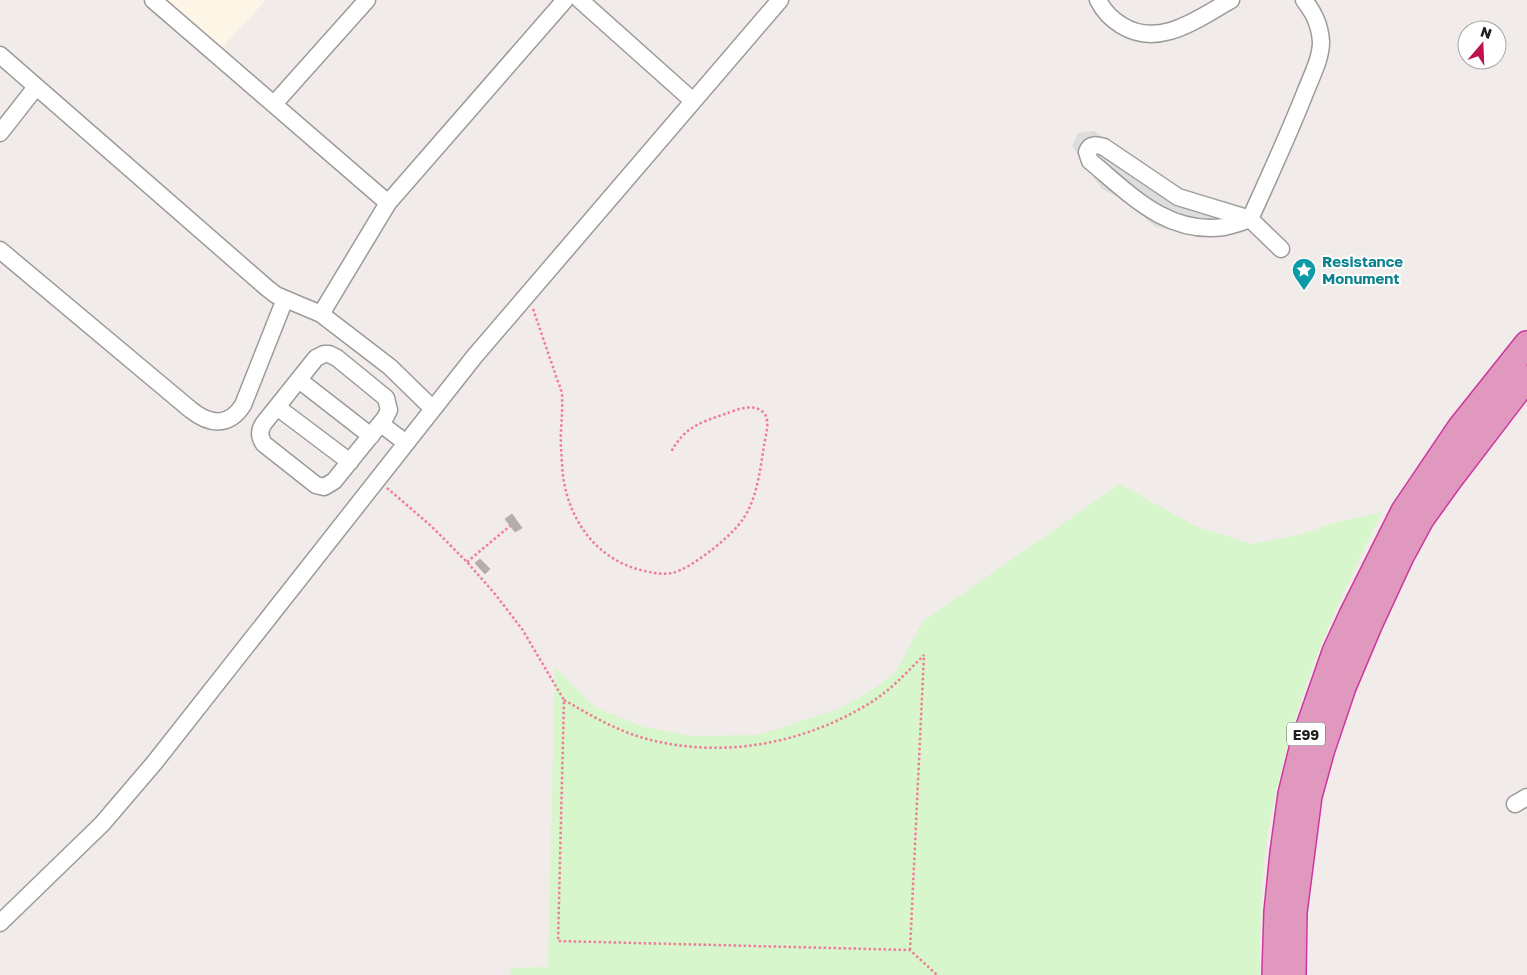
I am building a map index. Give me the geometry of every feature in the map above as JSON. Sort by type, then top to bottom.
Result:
[{"type":"highway","name":"E99","points":[[1275,975],[1277,912],[1291,794],[1304,741],[1338,644],[1352,615],[1413,515],[1460,428],[1527,344]]},
{"type":"highway","name":"E99","points":[[1293,975],[1294,912],[1310,796],[1322,749],[1343,686],[1401,556],[1413,515],[1449,480],[1527,378]]},
{"type":"street","points":[[153,0],[388,203]]},
{"type":"street","points":[[274,104],[368,0]]},
{"type":"street","points":[[320,314],[388,203],[565,0]]},
{"type":"street","points":[[580,0],[693,101]]},
{"type":"street","points":[[0,923],[102,824],[150,769],[432,408],[528,293],[780,0]]},
{"type":"street","points":[[1098,0],[1112,19],[1123,26],[1134,32],[1158,34],[1178,30],[1231,0]]},
{"type":"street","points":[[1281,249],[1250,219],[1178,197],[1104,147],[1097,144],[1088,148],[1090,161],[1150,211],[1172,222],[1194,227],[1224,227],[1250,219],[1286,141],[1318,59],[1321,44],[1320,30],[1313,12],[1304,0]]},
{"type":"street","points":[[0,55],[266,288],[285,299],[320,314],[390,367],[432,408]]},
{"type":"street","points":[[0,133],[36,86]]},
{"type":"street","points":[[0,250],[198,416],[212,421],[219,422],[238,414],[285,299]]},
{"type":"street","points":[[329,354],[386,398],[389,410],[376,430],[350,462],[331,484],[324,487],[316,485],[262,440],[262,427],[299,380],[320,356],[329,354]]},
{"type":"street","points":[[299,380],[376,430],[406,443]]},
{"type":"street","points":[[277,407],[350,462]]},
{"type":"path","points":[[528,293],[562,394],[561,447],[564,482],[574,515],[591,541],[611,558],[632,569],[657,574],[670,574],[682,570],[724,539],[743,519],[752,498],[760,467],[767,422],[765,414],[757,408],[748,407],[697,424],[681,436],[671,452]]},
{"type":"path","points":[[377,480],[430,525],[467,562],[522,629],[564,700],[594,718],[646,739],[676,745],[707,748],[771,743],[840,719],[878,697],[896,683],[924,655],[910,950]]},
{"type":"path","points":[[467,562],[510,526]]},
{"type":"path","points":[[564,700],[558,941],[910,950],[937,975]]},
{"type":"shaded area","points":[[168,0],[266,0],[222,48]]},
{"type":"shaded area","points":[[1094,131],[1185,191],[1243,206],[1237,233],[1226,231],[1179,231],[1156,227],[1122,199],[1102,189],[1072,146],[1078,133]]},
{"type":"green space","points":[[1120,484],[1195,526],[1251,544],[1298,535],[1337,522],[1382,512],[1329,625],[1307,684],[1287,747],[1265,850],[1261,903],[1260,975],[509,975],[512,968],[548,967],[555,667],[596,708],[643,727],[693,736],[757,735],[785,727],[843,707],[878,686],[896,672],[923,621]]},
{"type":"building","points":[[512,514],[522,528],[515,532],[505,519]]},
{"type":"building","points":[[480,559],[490,569],[485,574],[475,563]]},
{"type":"place","name":"Resistance Monument","points":[[1304,291]]}]
